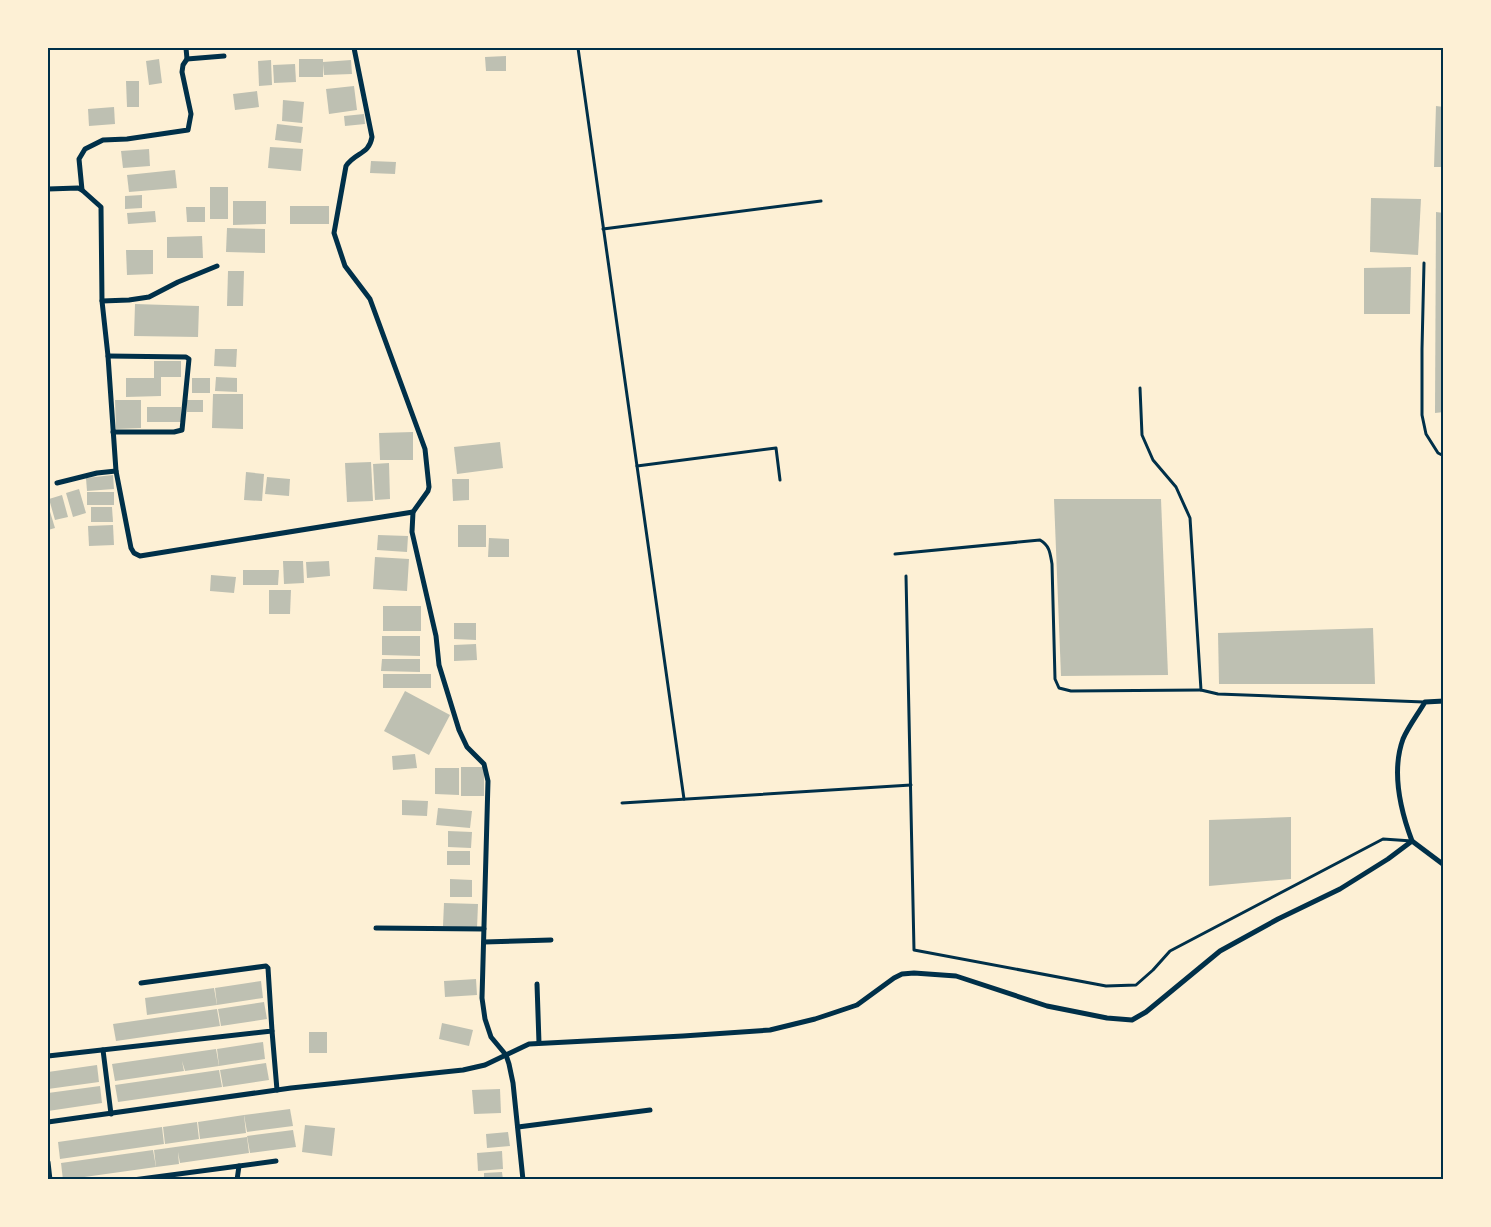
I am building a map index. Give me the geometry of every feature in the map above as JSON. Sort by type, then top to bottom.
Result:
[{"type":"street","points":[[82,190],[78,159],[85,149],[103,140],[126,139],[188,130],[191,114],[182,72],[183,65],[187,59],[186,48]]},
{"type":"street","points":[[354,48],[372,137],[367,150],[350,159],[346,166],[334,233],[345,266],[370,299],[425,449],[429,487],[413,512],[412,532],[436,636],[439,665],[458,730],[467,747],[484,764],[486,769],[488,796],[482,998],[484,1020],[491,1037],[506,1055],[509,1064],[513,1083],[523,1180]]},
{"type":"street","points":[[187,59],[224,56]]},
{"type":"street","points":[[48,189],[78,188],[101,207],[102,301],[116,471],[131,548],[134,553],[140,556],[413,512]]},
{"type":"street","points":[[102,301],[149,297],[178,282],[218,266]]},
{"type":"street","points":[[108,356],[186,356],[188,359],[182,430],[174,432],[113,432]]},
{"type":"street","points":[[57,483],[97,473],[116,471]]},
{"type":"street","points":[[1444,701],[1424,702],[1403,738],[1396,767],[1402,815],[1412,841],[1444,864]]},
{"type":"street","points":[[48,1122],[277,1090],[463,1070],[485,1065],[529,1044],[770,1030],[815,1019],[857,1005],[902,974],[956,976],[1047,1006],[1107,1018],[1132,1020],[1146,1012],[1220,951],[1278,919],[1340,889],[1388,859],[1412,841]]},
{"type":"street","points":[[376,928],[484,929]]},
{"type":"street","points":[[484,942],[552,940]]},
{"type":"street","points":[[141,983],[266,966],[268,968],[277,1090]]},
{"type":"street","points":[[537,984],[539,1043]]},
{"type":"street","points":[[48,1056],[272,1031]]},
{"type":"street","points":[[103,1050],[111,1114]]},
{"type":"street","points":[[518,1127],[650,1110]]},
{"type":"street","points":[[133,1180],[276,1161]]},
{"type":"street","points":[[48,1162],[50,1180]]},
{"type":"street","points":[[237,1180],[239,1166]]},
{"type":"lane","points":[[578,48],[684,799]]},
{"type":"lane","points":[[604,229],[822,201]]},
{"type":"lane","points":[[1424,262],[1422,414],[1426,434],[1438,453],[1444,456]]},
{"type":"lane","points":[[1140,388],[1142,435],[1153,460],[1176,487],[1190,518],[1201,690]]},
{"type":"lane","points":[[637,466],[776,448],[780,480]]},
{"type":"lane","points":[[895,554],[1040,540],[1046,544],[1050,550],[1052,564],[1055,679],[1059,688],[1071,692],[1201,690],[1218,694],[1424,702]]},
{"type":"lane","points":[[906,576],[914,950],[1106,986],[1136,985],[1170,951],[1383,838],[1412,841]]},
{"type":"lane","points":[[622,803],[911,785]]},
{"type":"building","points":[[506,56],[506,71],[486,71],[485,57]]},
{"type":"building","points":[[159,59],[162,83],[149,85],[146,61]]},
{"type":"building","points":[[299,59],[323,59],[323,62],[351,60],[352,74],[324,75],[323,64],[323,77],[299,77]]},
{"type":"building","points":[[271,60],[272,85],[259,86],[258,61]]},
{"type":"building","points":[[295,64],[296,82],[274,83],[273,65]]},
{"type":"building","points":[[126,81],[139,81],[139,107],[127,107]]},
{"type":"building","points":[[354,86],[357,110],[329,114],[326,89]]},
{"type":"building","points":[[257,91],[259,107],[235,110],[233,94]]},
{"type":"building","points":[[283,100],[304,102],[302,123],[282,121]]},
{"type":"building","points":[[1436,106],[1444,107],[1444,167],[1434,167]]},
{"type":"building","points":[[114,107],[115,124],[89,126],[88,109]]},
{"type":"building","points":[[364,114],[365,124],[345,126],[344,116]]},
{"type":"building","points":[[277,124],[303,127],[301,143],[275,140]]},
{"type":"building","points":[[270,147],[303,149],[301,171],[268,168]]},
{"type":"building","points":[[149,149],[150,166],[123,168],[121,151]]},
{"type":"building","points":[[371,161],[396,162],[395,174],[370,173]]},
{"type":"building","points":[[175,170],[177,188],[129,192],[127,175]]},
{"type":"building","points":[[210,187],[228,187],[228,219],[210,219]]},
{"type":"building","points":[[142,195],[142,208],[125,209],[125,196]]},
{"type":"building","points":[[1371,198],[1421,199],[1418,255],[1370,252]]},
{"type":"building","points":[[233,201],[266,201],[266,224],[233,225]]},
{"type":"building","points":[[290,206],[329,206],[329,224],[290,224]]},
{"type":"building","points":[[186,207],[205,207],[205,222],[187,222]]},
{"type":"building","points":[[155,211],[156,222],[128,224],[127,213]]},
{"type":"building","points":[[1436,212],[1444,213],[1444,412],[1435,413]]},
{"type":"building","points":[[227,228],[265,229],[265,253],[226,252]]},
{"type":"building","points":[[202,236],[203,258],[167,258],[167,237]]},
{"type":"building","points":[[126,250],[153,250],[153,274],[127,275]]},
{"type":"building","points":[[1411,267],[1410,314],[1364,314],[1364,268]]},
{"type":"building","points":[[228,271],[244,271],[243,306],[227,306]]},
{"type":"building","points":[[135,304],[199,306],[198,337],[134,336]]},
{"type":"building","points":[[215,349],[237,349],[236,367],[214,366]]},
{"type":"building","points":[[154,361],[181,361],[181,377],[161,377],[161,396],[126,397],[126,378],[154,378]]},
{"type":"building","points":[[216,377],[237,378],[237,392],[215,391]]},
{"type":"building","points":[[192,378],[210,378],[210,393],[192,393]]},
{"type":"building","points":[[213,394],[243,394],[243,429],[212,428]]},
{"type":"building","points":[[115,400],[141,400],[141,428],[116,429]]},
{"type":"building","points":[[187,400],[203,400],[203,412],[187,412]]},
{"type":"building","points":[[147,407],[181,407],[181,422],[147,422]]},
{"type":"building","points":[[413,432],[413,460],[380,460],[379,433]]},
{"type":"building","points":[[500,442],[503,468],[457,474],[454,447]]},
{"type":"building","points":[[371,462],[373,501],[347,502],[345,463]]},
{"type":"building","points":[[389,463],[390,499],[375,500],[373,464]]},
{"type":"building","points":[[246,472],[264,474],[262,501],[244,500]]},
{"type":"building","points":[[113,475],[114,489],[87,491],[86,478]]},
{"type":"building","points":[[267,477],[290,479],[289,496],[265,494]]},
{"type":"building","points":[[452,479],[469,479],[469,500],[453,501]]},
{"type":"building","points":[[79,489],[86,513],[73,517],[66,493]]},
{"type":"building","points":[[87,492],[114,492],[114,505],[87,505]]},
{"type":"building","points":[[62,495],[68,517],[55,520],[49,499]]},
{"type":"building","points":[[1054,499],[1161,499],[1168,675],[1061,676]]},
{"type":"building","points":[[48,505],[55,528],[48,530]]},
{"type":"building","points":[[91,507],[112,507],[113,522],[91,522]]},
{"type":"building","points":[[113,525],[114,545],[89,546],[88,526]]},
{"type":"building","points":[[458,525],[486,525],[486,547],[458,547]]},
{"type":"building","points":[[378,535],[408,536],[407,552],[377,550]]},
{"type":"building","points":[[489,538],[509,539],[509,557],[488,557]]},
{"type":"building","points":[[375,557],[409,559],[407,591],[373,589]]},
{"type":"building","points":[[283,561],[303,561],[304,583],[284,584]]},
{"type":"building","points":[[329,561],[330,576],[307,578],[306,562]]},
{"type":"building","points":[[243,570],[279,570],[278,585],[243,585]]},
{"type":"building","points":[[211,575],[236,577],[234,593],[210,591]]},
{"type":"building","points":[[269,590],[291,590],[290,614],[269,614]]},
{"type":"building","points":[[383,606],[421,606],[421,631],[383,631]]},
{"type":"building","points":[[454,623],[476,623],[476,640],[454,639]]},
{"type":"building","points":[[1373,628],[1375,684],[1219,684],[1218,633]]},
{"type":"building","points":[[382,636],[420,636],[420,656],[382,655]]},
{"type":"building","points":[[476,644],[477,660],[454,661],[454,645]]},
{"type":"building","points":[[382,659],[420,659],[420,672],[381,671]]},
{"type":"building","points":[[383,674],[431,674],[431,688],[383,688]]},
{"type":"building","points":[[405,691],[450,715],[429,755],[384,731]]},
{"type":"building","points":[[415,754],[417,768],[393,770],[392,756]]},
{"type":"building","points":[[461,767],[484,767],[484,796],[461,796]]},
{"type":"building","points":[[435,768],[459,768],[459,795],[435,794]]},
{"type":"building","points":[[402,800],[428,801],[427,816],[402,815]]},
{"type":"building","points":[[438,808],[472,811],[470,828],[436,825]]},
{"type":"building","points":[[1291,817],[1291,879],[1209,886],[1209,820]]},
{"type":"building","points":[[448,831],[472,832],[471,848],[448,847]]},
{"type":"building","points":[[447,851],[470,851],[470,865],[447,865]]},
{"type":"building","points":[[450,879],[472,880],[472,897],[450,897]]},
{"type":"building","points":[[444,903],[478,904],[477,928],[443,926]]},
{"type":"building","points":[[476,979],[477,995],[445,997],[444,981]]},
{"type":"building","points":[[261,981],[263,998],[217,1005],[215,988]]},
{"type":"building","points":[[214,988],[217,1005],[147,1015],[145,998]]},
{"type":"building","points":[[264,1002],[267,1019],[221,1026],[218,1009]]},
{"type":"building","points":[[217,1009],[220,1026],[116,1041],[113,1024]]},
{"type":"building","points":[[442,1023],[473,1030],[469,1046],[439,1039]]},
{"type":"building","points":[[309,1032],[327,1032],[327,1053],[309,1053]]},
{"type":"building","points":[[263,1042],[265,1059],[219,1066],[217,1049]]},
{"type":"building","points":[[216,1049],[219,1066],[185,1071],[182,1061],[184,1071],[115,1081],[112,1064]]},
{"type":"building","points":[[266,1063],[269,1080],[223,1087],[220,1070]]},
{"type":"building","points":[[97,1065],[99,1082],[48,1089],[48,1072]]},
{"type":"building","points":[[219,1070],[222,1087],[118,1102],[115,1085]]},
{"type":"building","points":[[100,1086],[102,1103],[48,1111],[48,1093]]},
{"type":"building","points":[[500,1089],[501,1113],[474,1114],[472,1090]]},
{"type":"building","points":[[290,1109],[293,1126],[247,1132],[244,1115]]},
{"type":"building","points":[[244,1115],[246,1133],[200,1139],[198,1122]]},
{"type":"building","points":[[197,1122],[199,1139],[165,1144],[163,1127]]},
{"type":"building","points":[[305,1125],[335,1128],[332,1156],[302,1152]]},
{"type":"building","points":[[162,1127],[164,1144],[60,1159],[58,1142]]},
{"type":"building","points":[[293,1130],[296,1147],[250,1153],[247,1136]]},
{"type":"building","points":[[508,1132],[510,1146],[487,1148],[486,1134]]},
{"type":"building","points":[[247,1137],[249,1153],[180,1163],[178,1152],[179,1164],[156,1167],[154,1150]]},
{"type":"building","points":[[153,1150],[156,1167],[63,1180],[61,1163]]},
{"type":"building","points":[[502,1151],[503,1169],[478,1171],[477,1153]]},
{"type":"building","points":[[502,1172],[503,1180],[484,1180],[484,1173]]}]
